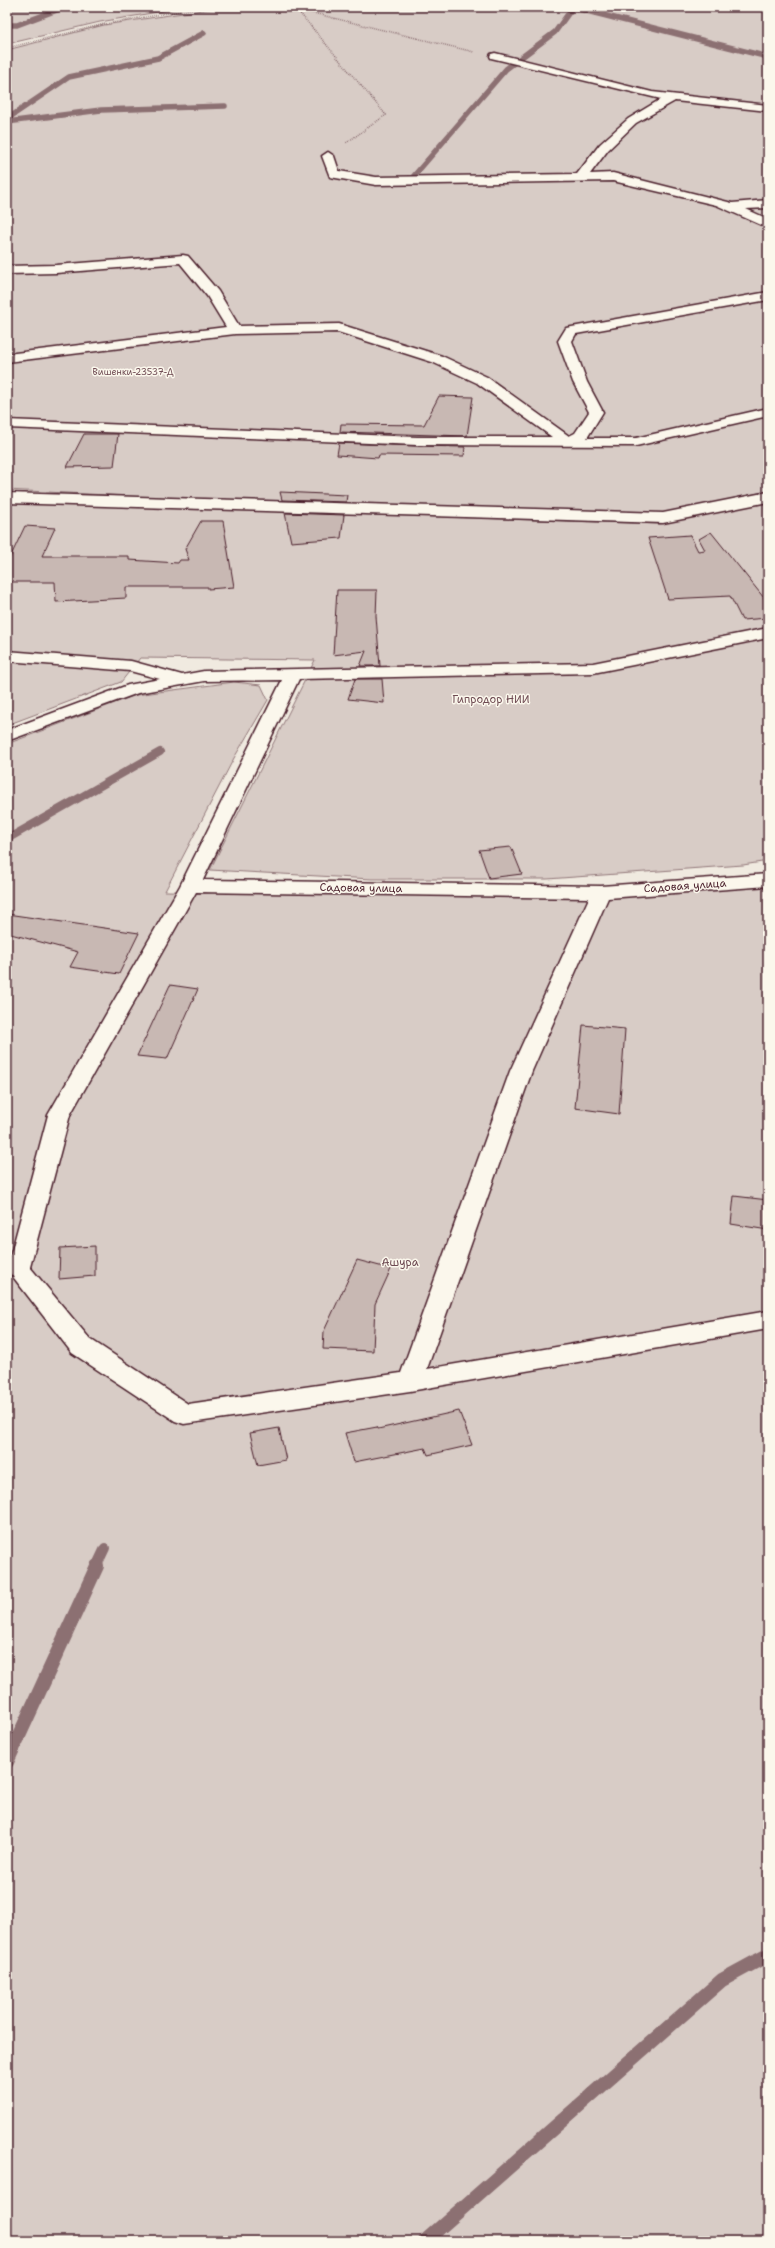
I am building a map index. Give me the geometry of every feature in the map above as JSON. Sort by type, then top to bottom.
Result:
[{"type":"street","points":[[495,56],[672,98],[768,108]]},
{"type":"street","points":[[581,177],[604,147],[632,121],[672,98]]},
{"type":"street","points":[[328,156],[334,174],[376,181],[613,177],[720,202],[768,224]]},
{"type":"street","points":[[731,207],[768,204]]},
{"type":"street","points":[[7,270],[56,269],[183,259],[213,294],[235,330]]},
{"type":"street","points":[[568,442],[581,436],[596,412],[580,382],[565,341],[571,331],[768,296]]},
{"type":"street","points":[[7,358],[131,344],[235,330],[339,328],[437,359],[482,380],[568,442]]},
{"type":"street","points":[[7,424],[417,441],[636,442],[768,412]]},
{"type":"street","points":[[7,498],[663,518],[768,497]]},
{"type":"street","points":[[7,736],[134,688],[204,676],[593,668],[768,633]]},
{"type":"street","points":[[7,656],[131,666],[182,680]]},
{"type":"street","points":[[293,674],[190,886],[59,1115],[13,1269],[81,1346],[184,1414],[410,1381],[768,1320]]},
{"type":"street","name":"Садовая улица","points":[[190,886],[601,892],[768,880]]},
{"type":"street","points":[[410,1381],[521,1071],[601,892]]},
{"type":"path","points":[[7,48],[104,24],[204,7]]},
{"type":"path","points":[[288,7],[495,56]]},
{"type":"path","points":[[298,10],[386,115],[328,156]]},
{"type":"green space","points":[[7,7],[187,7],[100,22],[7,44]]},
{"type":"green space","name":"Вишенки-23537-Д","points":[[222,7],[768,7],[768,491],[660,514],[327,506],[7,490],[7,50],[104,25]]},
{"type":"green space","name":"Гипродор НИИ","points":[[768,502],[768,861],[743,865],[547,879],[372,879],[210,870],[315,660],[140,658],[121,682],[7,725],[7,503],[660,524]]},
{"type":"green space","name":"Ашура","points":[[234,682],[261,685],[268,700],[234,758],[165,891],[567,898],[768,886],[768,2241],[7,2241],[7,744],[136,695]]},
{"type":"building","points":[[439,396],[473,397],[467,436],[340,432],[341,424],[424,425]]},
{"type":"building","points":[[84,434],[118,434],[114,466],[67,467]]},
{"type":"building","points":[[339,443],[465,447],[464,456],[379,455],[378,458],[337,455]]},
{"type":"building","points":[[280,492],[347,495],[346,502],[282,500]]},
{"type":"building","points":[[285,513],[344,515],[341,538],[291,542]]},
{"type":"building","points":[[201,521],[223,521],[234,587],[208,589],[208,587],[126,587],[126,598],[56,602],[55,582],[7,582],[7,564],[25,526],[55,528],[42,556],[129,556],[129,560],[178,563],[180,560],[189,560],[185,549]]},
{"type":"building","points":[[711,532],[764,598],[768,606],[768,618],[742,620],[730,596],[668,599],[648,538],[690,535],[698,551],[705,550],[699,539]]},
{"type":"building","points":[[337,590],[377,590],[376,616],[380,666],[360,666],[366,651],[333,655]]},
{"type":"building","points":[[355,679],[382,679],[384,703],[348,699]]},
{"type":"building","points":[[511,847],[522,874],[489,878],[479,850]]},
{"type":"building","points":[[7,914],[139,933],[119,974],[70,967],[78,952],[7,933]]},
{"type":"building","points":[[170,985],[198,989],[167,1059],[137,1056]]},
{"type":"building","points":[[583,1025],[625,1029],[619,1114],[575,1108]]},
{"type":"building","points":[[734,1196],[768,1200],[768,1230],[731,1224]]},
{"type":"building","points":[[95,1246],[95,1276],[59,1279],[60,1248]]},
{"type":"building","points":[[357,1260],[391,1269],[375,1304],[373,1351],[323,1349],[324,1331]]},
{"type":"building","points":[[459,1411],[472,1445],[428,1455],[425,1448],[354,1462],[345,1433],[377,1427],[378,1429]]},
{"type":"building","points":[[279,1428],[286,1460],[258,1465],[250,1433]]},
{"type":"waterway","points":[[7,25],[17,25],[65,7]]},
{"type":"waterway","points":[[412,178],[506,69],[555,32],[573,7]]},
{"type":"waterway","points":[[573,7],[768,57]]},
{"type":"waterway","points":[[7,119],[69,77],[158,58],[204,33]]},
{"type":"waterway","points":[[7,122],[101,110],[225,106]]},
{"type":"waterway","points":[[7,839],[160,752]]},
{"type":"waterway","points":[[96,1567],[105,1548]]},
{"type":"waterway","points":[[7,1762],[97,1566]]},
{"type":"waterway","points":[[425,2241],[722,1980],[768,1955]]}]
